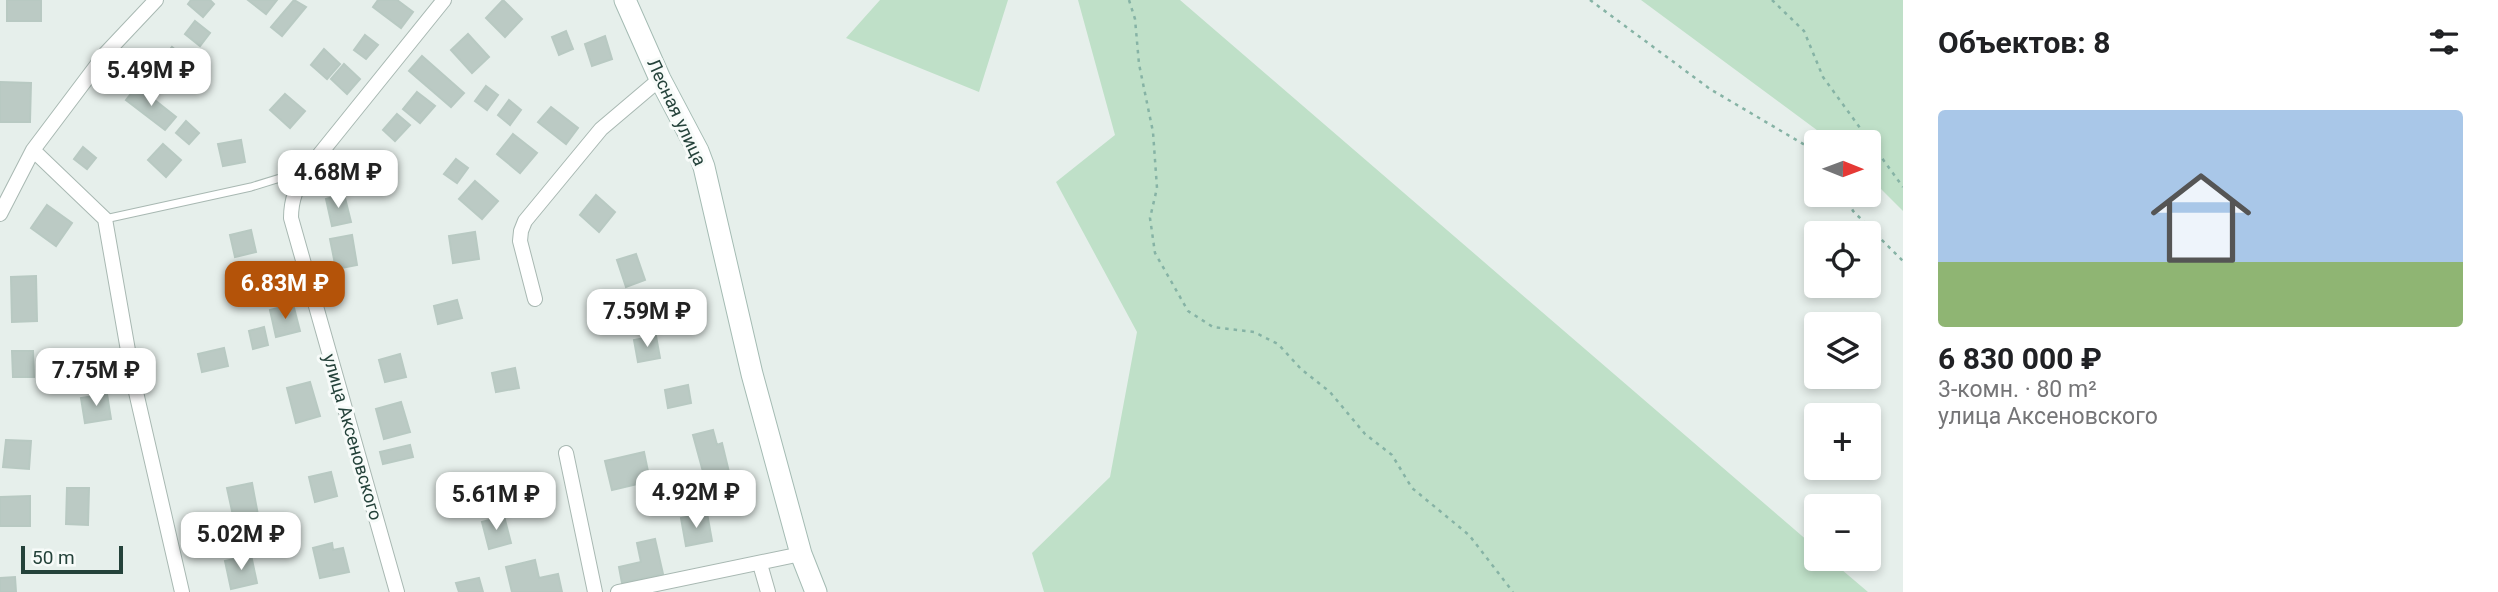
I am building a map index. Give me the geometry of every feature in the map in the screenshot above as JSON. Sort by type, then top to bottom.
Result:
[{"type":"main road","name":"Лесная улица","points":[[625,0],[660,79],[704,167],[752,374],[801,554],[816,592]]},
{"type":"street","name":"улица Аксеновского","points":[[397,592],[291,218],[293,193],[307,170],[444,0]]},
{"type":"street","points":[[0,214],[33,150],[106,53],[151,1]]},
{"type":"street","points":[[535,299],[520,241],[525,221],[601,130],[660,79]]},
{"type":"street","points":[[33,150],[105,219],[133,379],[182,592]]},
{"type":"street","points":[[566,453],[595,592]]},
{"type":"street","points":[[618,592],[801,554]]},
{"type":"street","points":[[761,564],[768,592]]},
{"type":"lane","points":[[105,219],[251,187],[307,170]]},
{"type":"path","points":[[1129,0],[1135,19],[1139,64],[1153,132],[1157,188],[1150,219],[1155,253],[1188,311],[1213,327],[1254,332],[1278,344],[1301,369],[1330,392],[1365,434],[1392,455],[1412,488],[1469,535],[1513,592]]},
{"type":"path","points":[[1590,0],[1710,89],[1804,144]]},
{"type":"path","points":[[1772,0],[1804,31],[1823,78],[1903,187]]},
{"type":"path","points":[[1851,207],[1903,261]]},
{"type":"green space","points":[[880,0],[1008,0],[979,92],[846,38]]},
{"type":"green space","points":[[1078,0],[1180,0],[1804,538],[1804,571],[1843,571],[1868,592],[1044,592],[1032,553],[1110,477],[1137,332],[1056,182],[1115,135]]},
{"type":"green space","points":[[1641,0],[1903,0],[1903,211],[1881,189],[1881,130],[1817,130]]},
{"type":"building","points":[[7,0],[41,0],[41,21],[7,21]]},
{"type":"building","points":[[191,0],[210,0],[214,4],[203,17],[188,4]]},
{"type":"building","points":[[248,0],[277,0],[266,14]]},
{"type":"building","points":[[294,0],[306,7],[282,36],[271,27]]},
{"type":"building","points":[[378,0],[397,0],[413,12],[401,28],[373,7]]},
{"type":"building","points":[[503,0],[522,19],[505,37],[486,18]]},
{"type":"building","points":[[195,21],[210,33],[200,46],[185,34]]},
{"type":"building","points":[[566,31],[573,49],[559,55],[552,37]]},
{"type":"building","points":[[468,34],[489,57],[472,73],[451,50]]},
{"type":"building","points":[[365,35],[378,45],[366,59],[354,50]]},
{"type":"building","points":[[605,36],[612,59],[592,66],[585,44]]},
{"type":"building","points":[[172,47],[189,61],[179,74],[162,59]]},
{"type":"building","points":[[324,49],[340,64],[327,79],[311,65]]},
{"type":"building","points":[[422,56],[464,93],[451,107],[409,71]]},
{"type":"building","points":[[344,64],[360,79],[347,94],[331,79]]},
{"type":"building","points":[[0,82],[31,83],[30,122],[0,122]]},
{"type":"building","points":[[137,86],[176,117],[165,130],[126,100]]},
{"type":"building","points":[[486,86],[498,95],[487,110],[475,101]]},
{"type":"building","points":[[417,92],[435,106],[420,123],[403,109]]},
{"type":"building","points":[[285,94],[305,111],[290,128],[270,110]]},
{"type":"building","points":[[509,100],[521,110],[510,125],[498,115]]},
{"type":"building","points":[[551,107],[578,128],[566,144],[538,122]]},
{"type":"building","points":[[397,114],[410,125],[395,141],[383,130]]},
{"type":"building","points":[[186,121],[199,133],[189,144],[176,133]]},
{"type":"building","points":[[513,134],[537,153],[520,173],[497,154]]},
{"type":"building","points":[[241,140],[245,162],[223,166],[218,144]]},
{"type":"building","points":[[163,144],[181,160],[166,177],[148,160]]},
{"type":"building","points":[[83,147],[96,158],[87,169],[74,159]]},
{"type":"building","points":[[456,159],[468,168],[457,183],[444,174]]},
{"type":"building","points":[[370,168],[382,178],[370,192],[358,182]]},
{"type":"building","points":[[475,181],[498,201],[482,219],[459,199]]},
{"type":"building","points":[[344,194],[351,222],[332,226],[326,199]]},
{"type":"building","points":[[596,195],[615,212],[599,232],[580,215]]},
{"type":"building","points":[[47,205],[72,223],[56,246],[31,228]]},
{"type":"building","points":[[251,230],[256,252],[235,257],[230,235]]},
{"type":"building","points":[[475,232],[479,259],[453,263],[449,236]]},
{"type":"building","points":[[352,235],[357,265],[336,269],[330,239]]},
{"type":"building","points":[[636,254],[645,280],[626,287],[617,260]]},
{"type":"building","points":[[36,276],[37,321],[12,322],[11,277]]},
{"type":"building","points":[[457,300],[462,318],[438,324],[434,306]]},
{"type":"building","points":[[293,304],[300,331],[276,337],[270,310]]},
{"type":"building","points":[[264,327],[268,345],[253,349],[249,331]]},
{"type":"building","points":[[656,336],[660,358],[638,362],[634,340]]},
{"type":"building","points":[[224,348],[228,366],[202,372],[198,354]]},
{"type":"building","points":[[12,351],[33,351],[34,377],[13,377]]},
{"type":"building","points":[[400,354],[406,377],[385,382],[379,360]]},
{"type":"building","points":[[515,368],[519,388],[496,392],[492,373]]},
{"type":"building","points":[[310,382],[320,416],[296,423],[287,388]]},
{"type":"building","points":[[688,385],[691,403],[668,408],[665,390]]},
{"type":"building","points":[[107,394],[111,419],[85,423],[81,398]]},
{"type":"building","points":[[401,402],[410,432],[384,439],[376,409]]},
{"type":"building","points":[[713,430],[717,445],[722,443],[729,472],[705,479],[693,435]]},
{"type":"building","points":[[6,440],[31,441],[29,469],[3,467]]},
{"type":"building","points":[[410,445],[413,457],[383,464],[380,452]]},
{"type":"building","points":[[644,452],[650,481],[612,490],[605,461]]},
{"type":"building","points":[[331,472],[337,496],[315,502],[309,477]]},
{"type":"building","points":[[541,475],[547,501],[514,508],[508,482]]},
{"type":"building","points":[[252,483],[258,515],[234,520],[227,488]]},
{"type":"building","points":[[67,488],[89,488],[88,525],[66,524]]},
{"type":"building","points":[[30,496],[30,526],[0,526],[0,497]]},
{"type":"building","points":[[707,513],[712,541],[686,546],[681,518]]},
{"type":"building","points":[[504,516],[511,543],[489,549],[482,522]]},
{"type":"building","points":[[655,539],[663,574],[622,583],[619,567],[641,562],[637,543]]},
{"type":"building","points":[[332,543],[333,550],[343,548],[349,572],[320,578],[313,548]]},
{"type":"building","points":[[251,555],[257,583],[231,589],[225,561]]},
{"type":"building","points":[[535,560],[539,578],[558,574],[562,592],[512,592],[506,567]]},
{"type":"building","points":[[15,577],[16,592],[0,592],[0,578]]},
{"type":"building","points":[[479,578],[483,592],[459,592],[456,583]]}]
